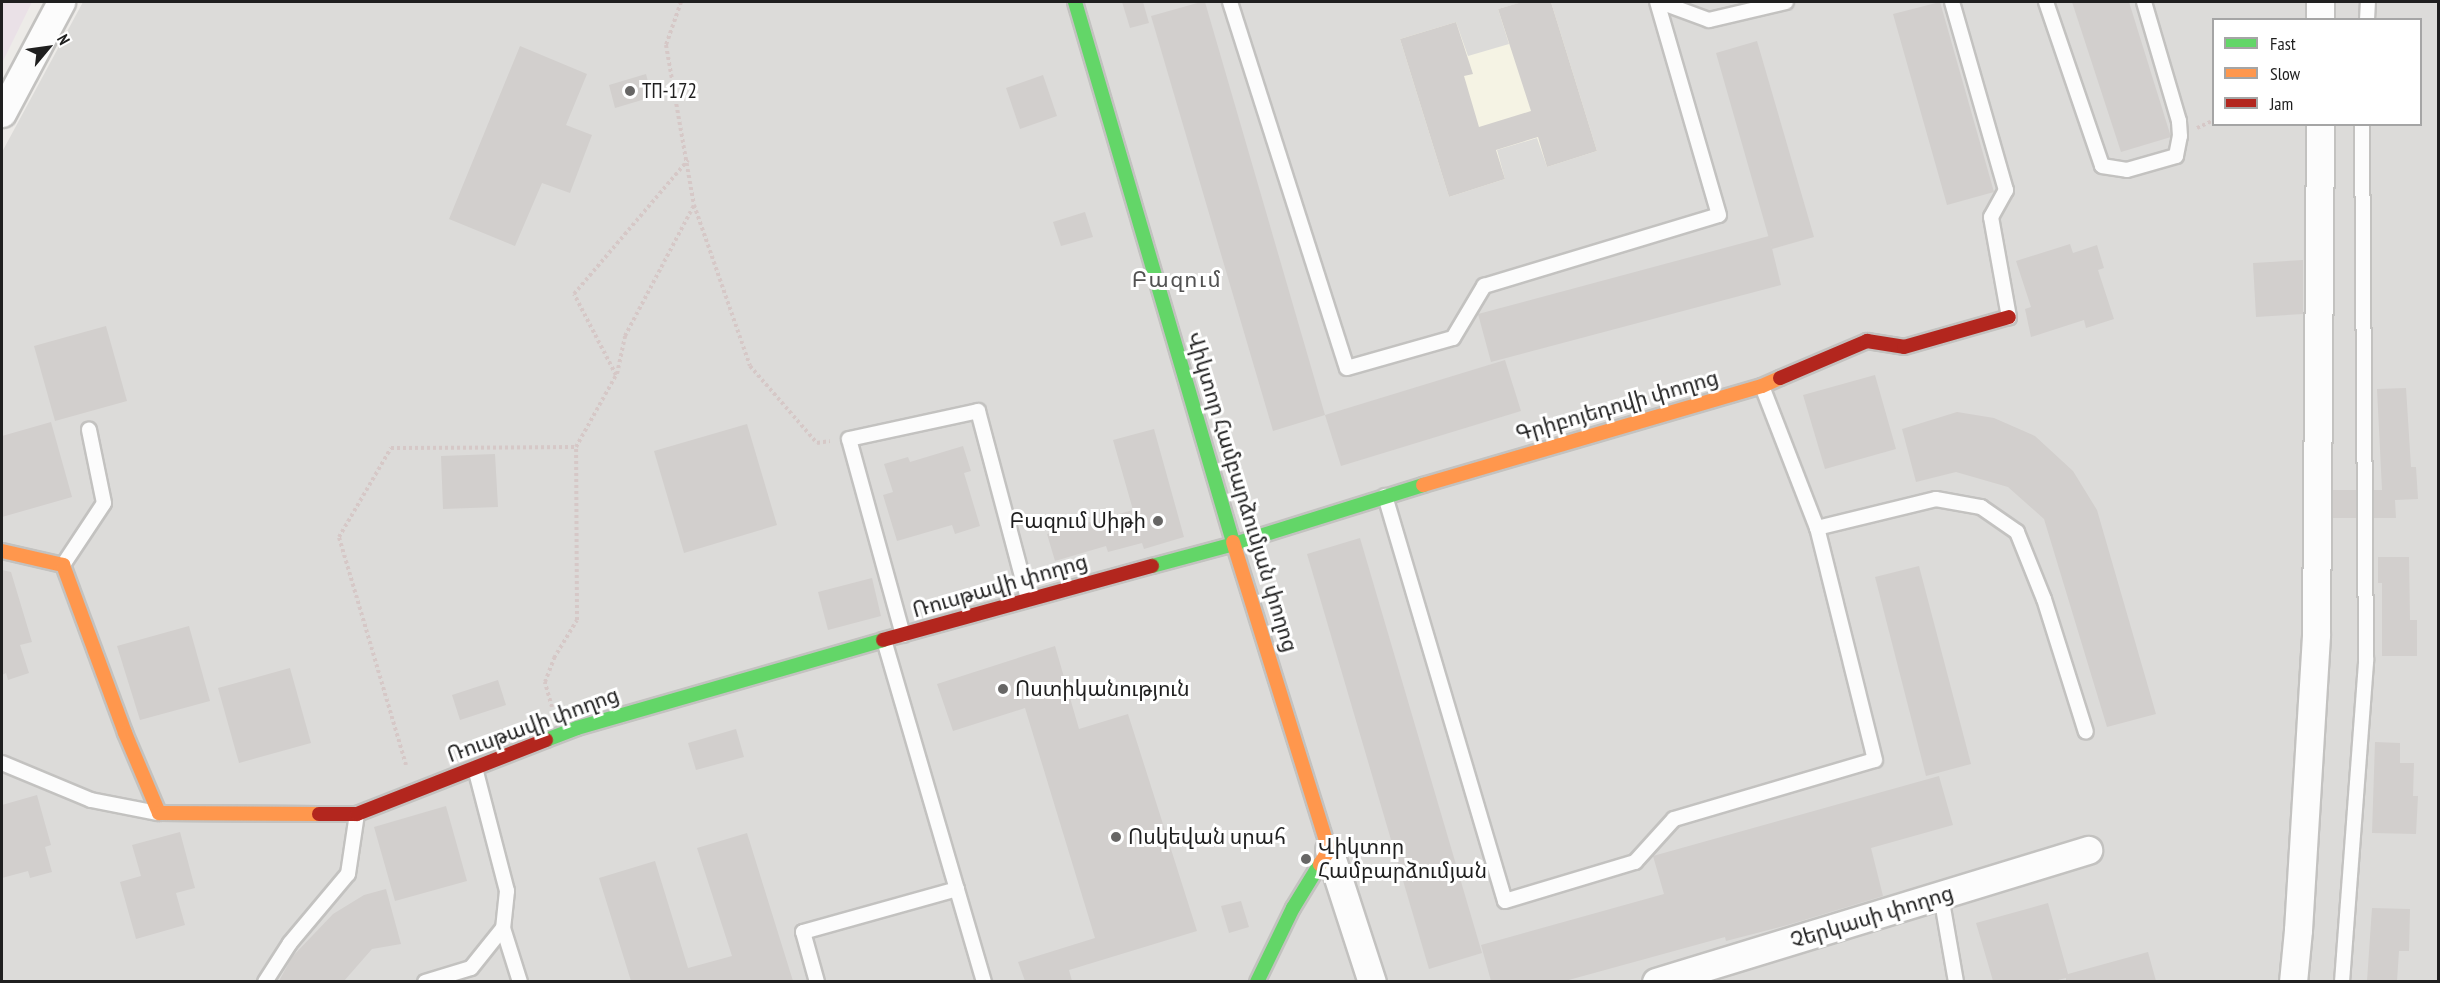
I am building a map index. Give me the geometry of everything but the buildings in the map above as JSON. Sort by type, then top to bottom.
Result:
[{"type":"street","points":[[2,113],[61,2]]},
{"type":"street","name":"Վիկտոր Համբարձումյան փողոց","points":[[1075,2],[1234,544],[1329,850]]},
{"type":"street","points":[[2320,2],[2320,18]]},
{"type":"street","points":[[2293,981],[2316,634],[2320,126]]},
{"type":"street","name":"Գրիբոյեդովի փողոց","points":[[1234,544],[1385,496],[1762,386],[1867,341],[1904,347],[2009,317]]},
{"type":"street","name":"Ռուսթավի փողոց","points":[[159,813],[357,814],[560,735],[1028,598],[1234,544]]},
{"type":"street","points":[[2,551],[63,565],[125,733],[159,813]]},
{"type":"street","points":[[1257,981],[1293,908],[1329,850]]},
{"type":"street","points":[[1329,850],[1372,981]]},
{"type":"street","name":"Չերկասի փողոց","points":[[1656,981],[2088,850]]},
{"type":"lane","points":[[1230,2],[1347,368],[1453,338],[1484,286],[1719,215],[1659,2]]},
{"type":"lane","points":[[1659,2],[1709,20],[1786,2]]},
{"type":"lane","points":[[1952,2],[2006,190],[1991,217],[2009,317]]},
{"type":"lane","points":[[2046,2],[2102,166],[2127,170],[2176,156],[2180,136],[2179,121],[2144,2]]},
{"type":"lane","points":[[2367,18],[2368,2]]},
{"type":"lane","points":[[2342,981],[2366,660],[2362,126]]},
{"type":"lane","points":[[1385,496],[1505,901],[1635,862],[1674,819],[1875,760],[1817,528],[1762,386]]},
{"type":"lane","points":[[903,634],[849,439],[978,411],[1028,598]]},
{"type":"lane","points":[[63,565],[104,503],[89,430]]},
{"type":"lane","points":[[1817,528],[1936,499],[1981,507],[2018,532],[2044,599],[2086,732]]},
{"type":"lane","points":[[884,640],[984,981]]},
{"type":"lane","points":[[2,763],[91,800],[159,813]]},
{"type":"lane","points":[[474,768],[507,891],[503,928],[520,981]]},
{"type":"lane","points":[[265,981],[290,943],[348,874],[357,814]]},
{"type":"lane","points":[[817,981],[803,932],[957,890]]},
{"type":"lane","points":[[1941,896],[1956,981]]},
{"type":"lane","points":[[425,981],[471,968],[503,928]]},
{"type":"path","points":[[681,2],[666,45],[688,160],[694,205],[750,366],[817,443],[849,439]]},
{"type":"path","points":[[616,375],[574,294],[688,160]]},
{"type":"path","points":[[560,735],[545,682],[554,658],[577,620],[576,447],[616,375],[625,336],[694,205]]},
{"type":"path","points":[[413,792],[339,537],[391,448],[576,447]]},
{"type":"shaded area","points":[[2,2],[32,2],[2,63]]},
{"type":"shaded area","points":[[83,2],[2438,2],[2438,981],[2,982],[2,152]]},
{"type":"shaded area","points":[[1523,2],[1551,2],[1597,151],[1547,167],[1537,138],[1497,150],[1505,179],[1449,197],[1400,39],[1456,22],[1468,56],[1509,44],[1498,9]]},
{"type":"traffic: fast","points":[[1075,2],[1233,542]]},
{"type":"traffic: fast","points":[[1152,566],[1234,544],[1423,485]]},
{"type":"traffic: fast","points":[[546,740],[577,728],[883,640]]},
{"type":"traffic: fast","points":[[1257,982],[1293,908],[1320,864]]},
{"type":"traffic: slow","points":[[1423,485],[1762,386],[1780,378]]},
{"type":"traffic: slow","points":[[1233,542],[1329,850],[1320,864]]},
{"type":"traffic: slow","points":[[2,551],[63,565],[125,733],[159,813],[319,814]]},
{"type":"traffic: jam","points":[[1780,378],[1867,341],[1904,347],[2009,317]]},
{"type":"traffic: jam","points":[[883,640],[1152,566]]},
{"type":"traffic: jam","points":[[319,814],[357,814],[546,740]]},
{"type":"place","name":"ТП-172","points":[[630,91]]},
{"type":"place","name":"Բազում Սիթի","points":[[1158,521]]},
{"type":"place","name":"Ոստիկանություն","points":[[1003,689]]},
{"type":"place","name":"Ոսկեվան սրահ","points":[[1116,837]]},
{"type":"place","name":"Վիկտոր Համբարձումյան","points":[[1306,859]]},
{"type":"district","name":"Բազում","points":[[1177,280]]}]
